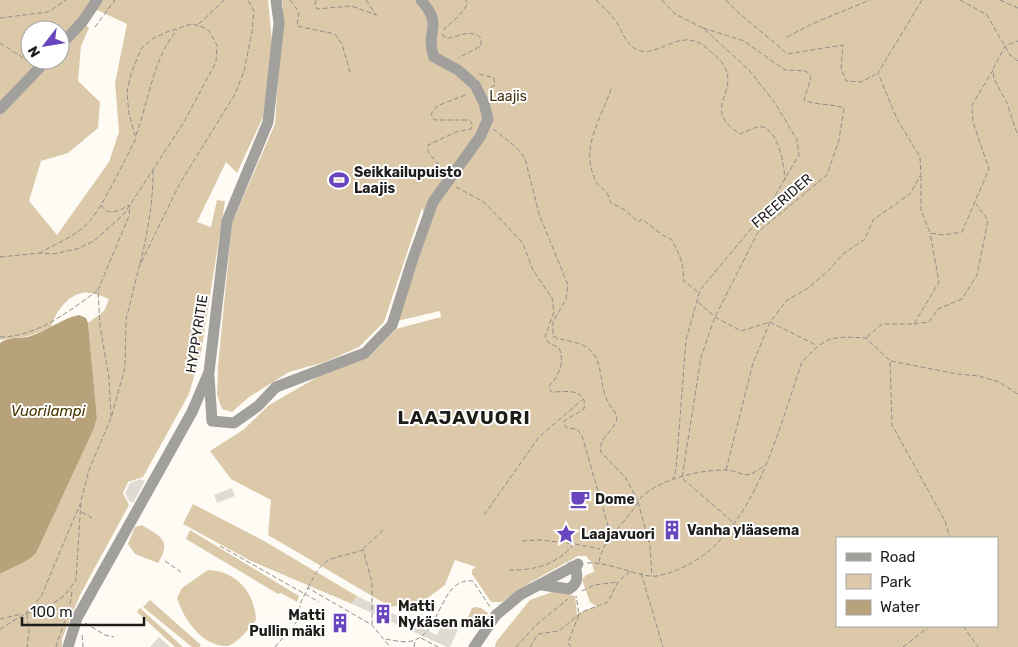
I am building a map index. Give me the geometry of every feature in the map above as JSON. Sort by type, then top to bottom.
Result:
[{"type":"lane","points":[[70,35],[83,21],[97,0]]},
{"type":"lane","name":"HYPPYRITIE","points":[[68,647],[77,618],[192,412],[209,372],[227,221],[268,122],[279,23],[276,0]]},
{"type":"lane","points":[[209,372],[212,421],[234,423],[258,406],[276,387],[365,353],[392,325],[433,202],[486,124],[488,113],[478,91],[458,70],[434,58],[430,40],[434,25],[433,17],[420,0]]},
{"type":"lane","points":[[0,109],[38,70]]},
{"type":"lane","points":[[474,647],[501,612],[520,596],[575,565],[578,578],[575,585],[569,589],[554,585],[540,585]]},
{"type":"path","points":[[0,18],[48,12],[66,0]]},
{"type":"path","points":[[95,27],[115,0]]},
{"type":"path","points":[[136,135],[129,114],[127,92],[136,60],[147,43],[160,35],[198,24],[224,0]]},
{"type":"path","points":[[139,267],[186,173],[235,94],[244,71],[252,32],[254,11],[248,0]]},
{"type":"path","points":[[290,0],[299,12],[297,26],[335,34],[342,44],[350,72]]},
{"type":"path","points":[[316,0],[317,9],[351,6],[377,15],[366,0]]},
{"type":"path","points":[[458,62],[459,56],[477,49],[482,42],[478,35],[473,34],[461,34],[449,38],[442,36],[443,29],[464,10],[467,5],[466,0]]},
{"type":"path","points":[[596,0],[616,22],[626,40],[637,50],[652,50],[688,39],[702,43],[726,69],[727,83],[720,109],[723,117],[740,134],[758,127],[763,127],[769,131],[776,141],[783,159],[786,180]]},
{"type":"path","points":[[662,0],[675,14],[703,28],[749,70],[775,103],[797,140],[799,155],[766,211],[711,274],[700,294],[686,340],[676,470],[672,480]]},
{"type":"path","points":[[726,0],[737,12],[768,35],[787,54],[843,45],[841,68],[846,81],[861,82],[878,73],[922,0]]},
{"type":"path","points":[[787,37],[814,23],[870,0]]},
{"type":"path","points":[[960,0],[987,15],[1010,55],[1018,61]]},
{"type":"path","points":[[1000,0],[1018,8]]},
{"type":"path","points":[[0,258],[40,253],[54,254],[77,249],[94,241],[124,214],[193,108],[216,62],[217,45],[214,37],[209,31],[198,24]]},
{"type":"path","name":"FREERIDER","points":[[682,478],[701,357],[715,317],[758,232],[827,175],[838,140],[844,108],[836,105],[815,105],[804,100],[811,77],[806,71],[785,70],[744,42],[703,28]]},
{"type":"path","points":[[40,253],[71,236],[87,224],[100,203],[136,139],[160,58],[168,40],[177,29]]},
{"type":"path","points":[[930,233],[943,235],[962,232],[976,204],[989,169],[973,122],[972,105],[1005,46],[1018,41]]},
{"type":"path","points":[[0,43],[20,56]]},
{"type":"path","points":[[993,70],[994,79],[1007,103],[1018,136]]},
{"type":"path","points":[[474,72],[494,78],[495,85],[492,88],[478,91],[438,106],[431,114],[435,120],[469,120],[472,123],[471,129],[456,132],[428,145],[428,152],[438,164],[434,176],[484,202],[522,242],[533,270],[552,298],[554,306],[545,336],[548,342],[559,348],[561,358],[560,374],[549,386],[551,392],[570,390],[583,399],[584,409],[564,421],[564,424],[567,428],[577,429],[582,436],[611,536]]},
{"type":"path","points":[[878,73],[897,119],[920,157],[921,210],[930,233],[938,282],[914,324]]},
{"type":"path","points":[[611,88],[602,116],[592,135],[588,153],[596,183],[608,195],[611,203],[625,210],[638,222],[642,219],[662,235],[671,238],[680,256],[684,273],[683,280],[700,294]]},
{"type":"path","points":[[486,124],[516,147],[528,164],[539,214],[568,285],[566,299],[553,322],[553,336],[559,340],[587,347],[597,360],[603,392],[616,416],[616,422],[601,442],[601,452],[625,477],[638,501],[650,546],[652,576]]},
{"type":"path","points":[[0,629],[26,614],[40,598],[81,501],[89,470],[111,418],[125,368],[126,320],[150,221],[154,168]]},
{"type":"path","points":[[726,470],[753,363],[770,322],[786,300],[807,289],[828,271],[843,254],[864,239],[874,220],[910,194],[921,174]]},
{"type":"path","points":[[100,203],[104,210],[110,213],[118,212],[130,205]]},
{"type":"path","points":[[866,338],[882,324],[929,322],[938,309],[962,299],[977,275],[988,220],[976,204]]},
{"type":"path","points":[[111,418],[109,378],[100,326],[98,290],[129,216],[130,205]]},
{"type":"path","points":[[0,337],[38,329],[49,324],[98,290]]},
{"type":"path","points":[[698,302],[715,317],[741,330],[770,322],[818,346]]},
{"type":"path","points":[[575,565],[598,562],[655,577],[695,564],[735,524],[755,494],[802,362],[818,346],[835,337],[866,338],[890,361],[957,374],[979,376],[999,382],[1018,394]]},
{"type":"path","points":[[890,361],[892,424],[946,522],[950,537]]},
{"type":"path","points":[[484,515],[539,438],[583,399]]},
{"type":"path","points":[[598,562],[601,549],[626,522],[638,501],[652,487],[708,470],[726,470],[742,476],[753,474],[765,466]]},
{"type":"path","points":[[682,478],[735,524]]},
{"type":"path","points":[[56,647],[66,612],[72,601],[72,588],[76,574],[81,501]]},
{"type":"path","points":[[81,512],[92,518]]},
{"type":"path","points":[[276,647],[299,619],[300,604],[318,568],[327,559],[363,550],[384,530]]},
{"type":"path","points":[[520,541],[541,540],[601,549]]},
{"type":"path","points":[[509,570],[521,571],[547,564],[568,552],[574,544]]},
{"type":"path","points":[[220,546],[319,602]]},
{"type":"path","points":[[363,550],[372,582],[372,625]]},
{"type":"path","points":[[165,560],[180,572]]},
{"type":"path","points":[[530,647],[538,634],[559,630],[579,614],[608,602],[618,582],[631,571]]},
{"type":"path","points":[[641,574],[663,647]]},
{"type":"path","points":[[385,639],[403,642],[416,640],[425,635],[457,584],[465,580],[473,581],[488,606],[501,612]]},
{"type":"path","points":[[571,647],[568,643],[579,614],[576,594],[594,585],[618,582]]},
{"type":"path","points":[[0,619],[26,614],[49,606],[72,588]]},
{"type":"path","points":[[308,588],[372,625],[390,647]]},
{"type":"path","points":[[516,647],[536,625],[567,599]]},
{"type":"path","points":[[26,614],[29,632],[27,647]]},
{"type":"path","points":[[903,647],[929,627]]},
{"type":"path","points":[[964,627],[978,647]]},
{"type":"path","points":[[420,638],[438,647]]},
{"type":"path","points":[[414,647],[416,640]]},
{"type":"green space","points":[[0,0],[268,0],[272,42],[263,117],[237,173],[226,162],[197,222],[211,227],[217,200],[225,201],[201,353],[189,394],[143,477],[128,482],[123,493],[129,505],[80,595],[62,639],[62,647],[0,647],[0,574],[13,566],[94,428],[97,418],[88,323],[104,311],[109,299],[88,293],[76,295],[62,306],[51,327],[29,336],[0,340]],"holes":[[[93,8],[127,24],[115,83],[119,132],[109,162],[57,235],[29,201],[41,161],[68,153],[98,128],[100,102],[78,81],[81,46],[89,28],[84,24]]]},
{"type":"green space","name":"Laajis","points":[[281,0],[1018,0],[1018,647],[495,647],[496,642],[530,600],[555,591],[575,596],[577,614],[596,606],[590,602],[582,580],[586,575],[594,572],[592,563],[586,556],[578,556],[531,582],[502,602],[491,602],[472,574],[472,570],[476,567],[455,560],[445,585],[425,600],[391,607],[268,535],[271,500],[231,479],[210,451],[243,430],[269,405],[321,375],[370,356],[396,329],[441,317],[440,311],[397,321],[429,225],[422,208],[384,322],[359,347],[325,362],[289,372],[249,397],[232,412],[222,409],[217,395],[218,366],[232,223],[275,124],[283,5]]},
{"type":"green space","points":[[193,504],[264,541],[357,596],[352,604],[251,561],[183,524]]},
{"type":"green space","points":[[142,525],[159,536],[164,544],[164,549],[158,563],[135,554],[128,544],[135,527]]},
{"type":"green space","points":[[190,530],[299,596],[297,602],[281,593],[278,594],[186,539]]},
{"type":"green space","points":[[208,570],[227,574],[235,579],[248,592],[255,610],[256,620],[240,638],[228,646],[209,642],[195,630],[184,614],[177,598],[182,588]]},
{"type":"green space","points":[[150,600],[201,645],[199,647],[192,647],[143,607]]},
{"type":"green space","points":[[476,607],[488,613],[479,622],[470,621],[468,617],[472,608]]},
{"type":"green space","points":[[140,608],[183,647],[175,647],[137,612]]},
{"type":"water","name":"Vuorilampi","points":[[79,315],[86,318],[88,323],[97,418],[94,428],[36,553],[0,574],[0,343],[7,339],[31,336]]},
{"type":"building","points":[[140,479],[145,481],[133,503],[129,501],[125,493],[130,483]]},
{"type":"building","points":[[232,488],[235,496],[217,503],[214,495]]},
{"type":"building","name":"Dome","points":[[582,493],[585,494],[585,504],[578,505],[575,504],[574,497],[575,494]]},
{"type":"building","name":"Vanha yläasema","points":[[672,518],[679,540],[673,542],[665,520]]},
{"type":"building","name":"Matti Nykäsen mäki","points":[[357,596],[437,635],[443,623],[458,630],[450,647],[447,647],[352,604]]},
{"type":"building","points":[[159,637],[170,647],[150,647]]},
{"type":"place","name":"Seikkailupuisto Laajis","points":[[339,180]]},
{"type":"place","name":"Dome","points":[[580,499]]},
{"type":"place","name":"Vanha yläasema","points":[[672,530]]},
{"type":"place","name":"Laajavuori","points":[[566,534]]},
{"type":"place","name":"Matti Nykäsen mäki","points":[[383,614]]},
{"type":"place","name":"Matti Pullin mäki","points":[[340,623]]},
{"type":"district","name":"LAAJAVUORI","points":[[464,417]]}]
